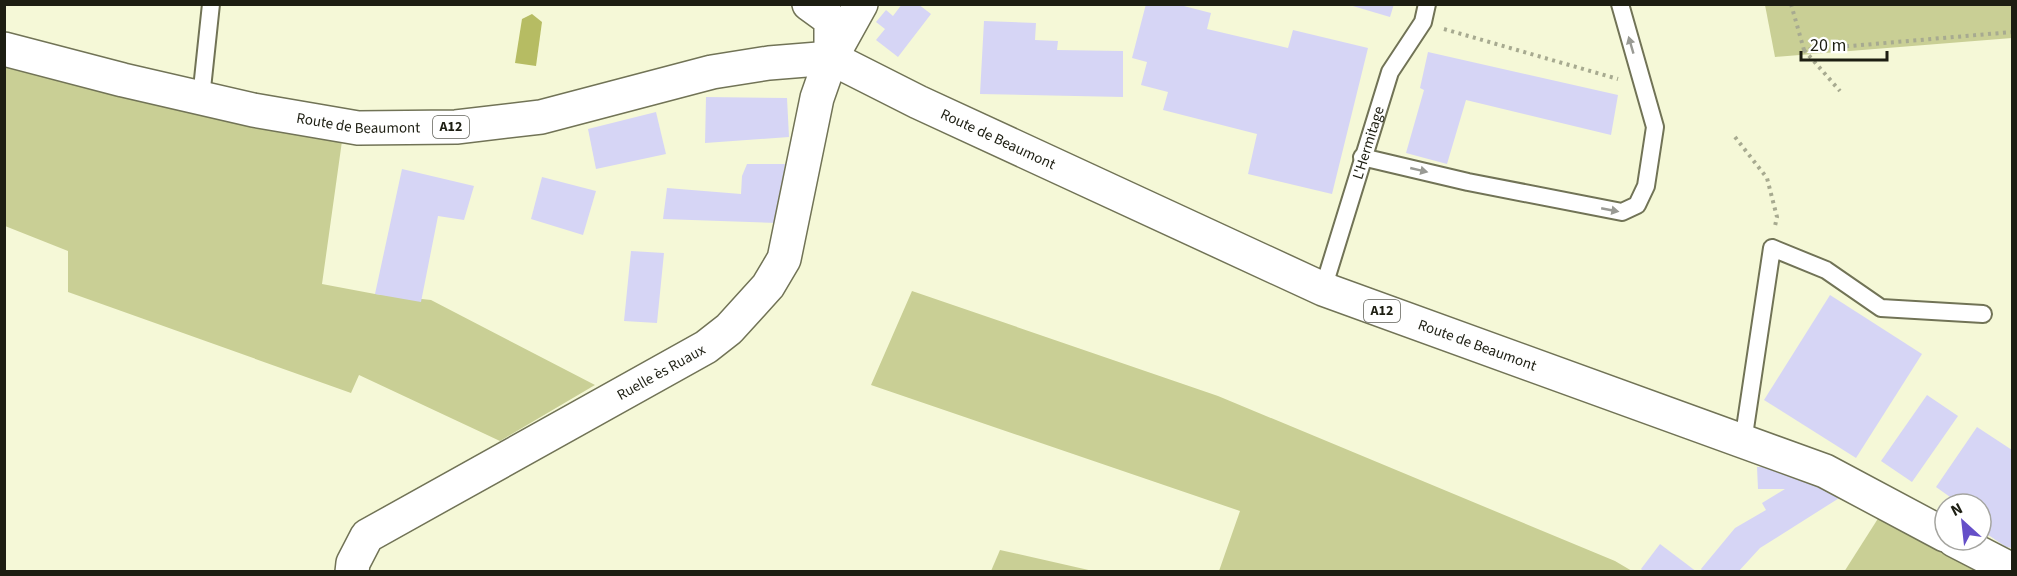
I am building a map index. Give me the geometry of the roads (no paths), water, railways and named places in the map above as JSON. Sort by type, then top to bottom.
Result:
[{"type":"main road","points":[[809,4],[831,20],[831,58]]},
{"type":"main road","points":[[831,58],[861,4]]},
{"type":"main road","name":"Route de Beaumont","points":[[4,49],[253,110],[358,128],[456,127],[541,117],[712,72],[769,63],[831,58],[918,102],[1323,289],[1825,471],[1933,529]]},
{"type":"main road","name":"Ruelle ès Ruaux","points":[[352,572],[353,563],[367,536],[706,347],[729,329],[768,286],[784,259],[817,98],[831,58]]},
{"type":"main road","points":[[1978,552],[2013,570]]},
{"type":"lane","points":[[201,98],[211,4]]},
{"type":"lane","name":"L'Hermitage","points":[[1323,289],[1390,72],[1423,22],[1427,4]]},
{"type":"lane","points":[[1362,157],[1468,182],[1622,212],[1637,205],[1646,186],[1655,128],[1620,4]]},
{"type":"lane","points":[[1743,442],[1772,248],[1826,270],[1881,309],[1983,314]]}]
